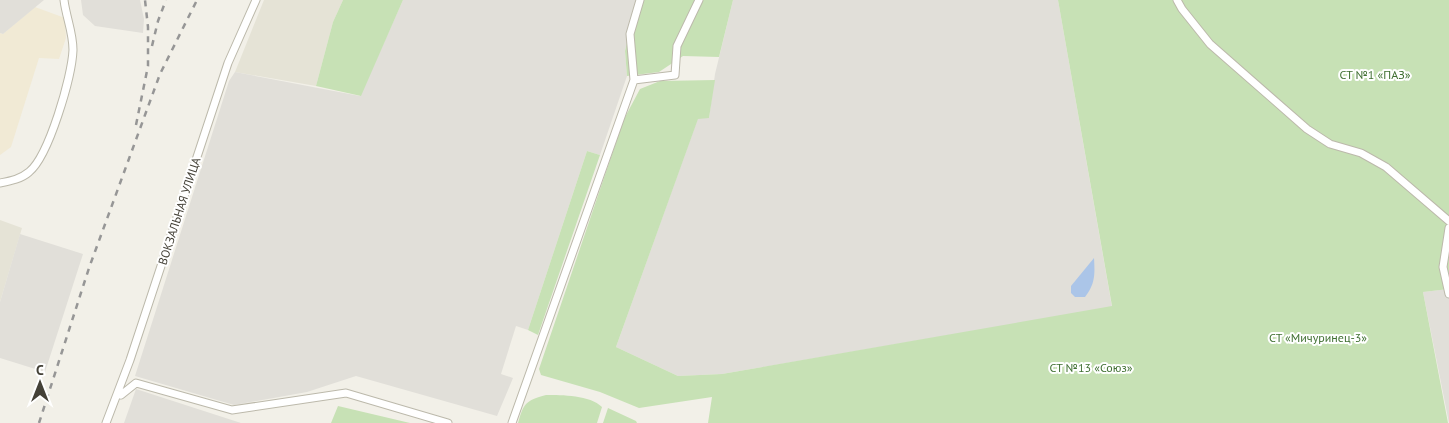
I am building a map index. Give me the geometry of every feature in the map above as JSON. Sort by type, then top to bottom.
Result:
[{"type":"street","points":[[0,183],[30,172],[40,156],[59,112],[72,62],[72,35],[64,0]]},
{"type":"street","name":"ВОКЗАЛЬНАЯ УЛИЦА","points":[[106,423],[117,399],[228,63],[256,0]]},
{"type":"street","points":[[512,423],[634,80],[630,34],[640,0]]},
{"type":"street","points":[[634,80],[675,75],[677,46],[699,0]]},
{"type":"street","points":[[1177,0],[1210,44],[1307,129],[1330,144],[1361,153],[1386,167],[1449,221]]},
{"type":"street","points":[[1449,228],[1443,267],[1449,294]]},
{"type":"street","points":[[117,399],[126,389],[136,383],[232,410],[346,393],[448,423]]},
{"type":"shaded area","points":[[0,0],[44,0],[3,34],[0,33]]},
{"type":"shaded area","points":[[81,0],[140,0],[144,19],[143,33],[95,26],[83,15]]},
{"type":"shaded area","points":[[264,0],[343,0],[333,22],[316,86],[235,72]]},
{"type":"shaded area","points":[[403,0],[637,0],[625,51],[627,76],[600,155],[587,151],[528,330],[516,326],[501,374],[513,378],[497,416],[356,376],[307,392],[234,405],[135,376],[229,81],[235,72],[360,96]]},
{"type":"shaded area","points":[[733,0],[1058,0],[1112,307],[722,374],[678,376],[616,347],[698,118],[709,118],[715,74]]},
{"type":"shaded area","points":[[35,7],[65,18],[66,38],[59,59],[39,58],[11,147],[0,155],[0,33],[3,34]]},
{"type":"shaded area","points":[[0,220],[22,228],[0,302]]},
{"type":"shaded area","points":[[20,234],[83,254],[45,372],[0,358],[0,302]]},
{"type":"shaded area","points":[[1449,289],[1449,423],[1423,292]]},
{"type":"shaded area","points":[[136,389],[241,423],[124,423]]},
{"type":"green space","points":[[343,0],[403,0],[361,96],[316,86],[333,22]]},
{"type":"green space","points":[[637,0],[733,0],[719,57],[683,56],[659,72],[627,76],[625,51]]},
{"type":"green space","points":[[1058,0],[1449,0],[1449,289],[1423,292],[1448,423],[708,423],[712,397],[639,408],[600,392],[541,375],[539,369],[624,119],[640,89],[660,81],[715,80],[709,118],[698,119],[616,347],[678,376],[722,374],[1112,306]]},
{"type":"green space","points":[[587,151],[600,155],[538,335],[528,330]]},
{"type":"green space","points":[[546,395],[576,396],[597,403],[602,407],[597,423],[518,423],[524,407],[529,401]]},
{"type":"green space","points":[[338,406],[410,423],[331,423]]},
{"type":"green space","points":[[608,408],[636,421],[637,423],[603,423]]},
{"type":"water","points":[[1094,258],[1094,274],[1091,288],[1085,297],[1075,297],[1071,293],[1071,286]]},
{"type":"railway","points":[[136,125],[148,66],[148,27],[145,0]]},
{"type":"railway","points":[[152,46],[158,21],[166,0]]},
{"type":"railway","points":[[39,423],[89,268],[160,74],[197,0]]},
{"type":"park label","name":"СТ №1 «ПАЗ»","points":[[1375,74]]},
{"type":"park label","name":"СТ «Мичуринец-3»","points":[[1318,337]]},
{"type":"park label","name":"СТ №13 «Союз»","points":[[1091,367]]}]
